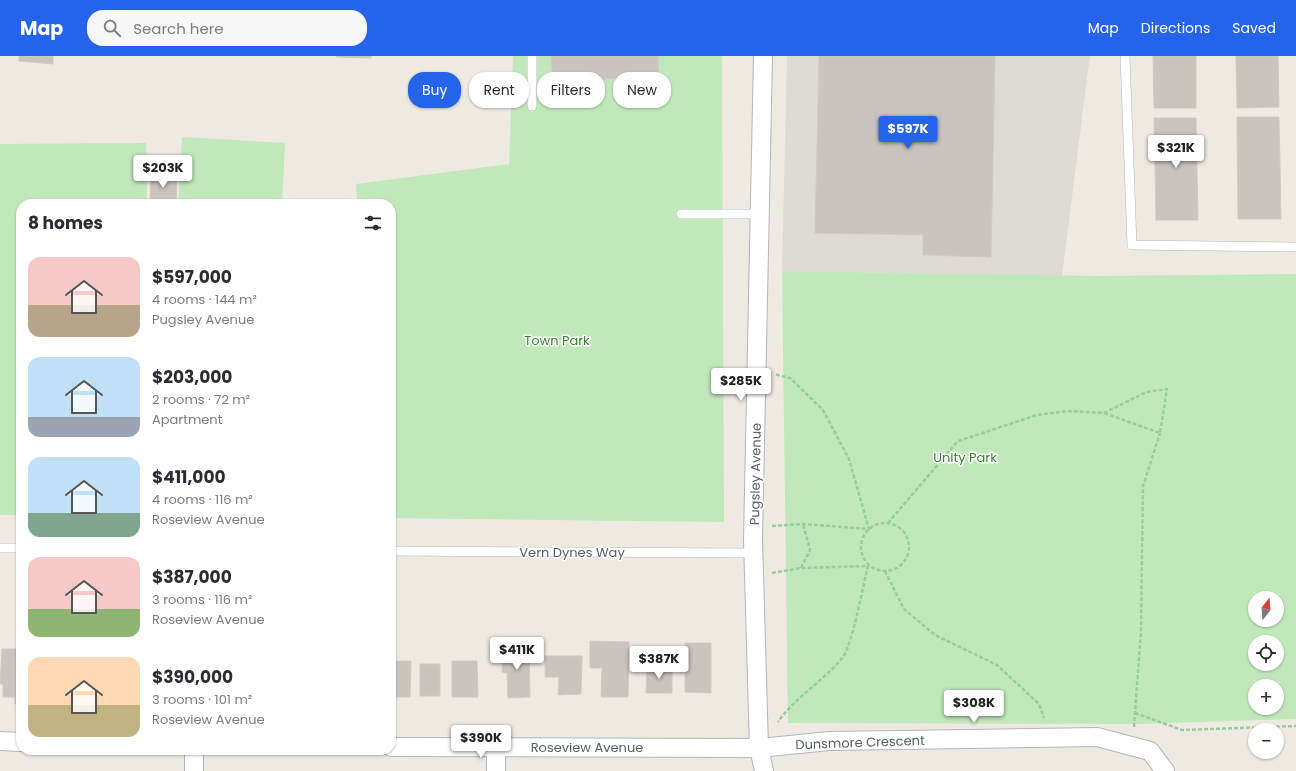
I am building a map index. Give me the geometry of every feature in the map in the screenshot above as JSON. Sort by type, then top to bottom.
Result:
[{"type":"street","name":"Pugsley Avenue","points":[[763,56],[756,369],[754,576],[759,748],[764,771]]},
{"type":"street","name":"Dunsmore Crescent","points":[[759,748],[829,741],[1097,737],[1134,745],[1150,751],[1165,771]]},
{"type":"street","points":[[0,741],[16,742]]},
{"type":"street","name":"Roseview Avenue","points":[[396,747],[759,748]]},
{"type":"street","points":[[496,747],[496,771]]},
{"type":"street","points":[[194,755],[194,771]]},
{"type":"lane","points":[[532,56],[532,106]]},
{"type":"lane","points":[[1125,56],[1132,245],[1296,247]]},
{"type":"lane","points":[[681,214],[759,214]]},
{"type":"lane","points":[[0,548],[16,548]]},
{"type":"lane","name":"Vern Dynes Way","points":[[396,551],[754,553]]},
{"type":"path","points":[[756,369],[790,378],[823,410],[849,459],[869,529]]},
{"type":"path","points":[[1104,413],[1146,392],[1167,389],[1160,433],[1143,486],[1141,631],[1134,745]]},
{"type":"path","points":[[888,523],[958,441],[1037,415],[1068,411],[1104,413],[1160,433]]},
{"type":"path","points":[[888,523],[902,530],[907,537],[909,545],[906,560],[893,570],[885,572],[874,570],[868,566],[861,550],[861,542],[869,529],[875,525],[888,523]]},
{"type":"path","points":[[754,527],[803,524],[869,529]]},
{"type":"path","points":[[801,568],[810,550],[803,524]]},
{"type":"path","points":[[754,576],[801,568],[868,566]]},
{"type":"path","points":[[778,722],[786,711],[823,679],[844,655],[853,628],[868,566]]},
{"type":"path","points":[[885,572],[904,609],[935,635],[997,665],[1039,704],[1050,737]]},
{"type":"path","points":[[1135,714],[1182,730],[1296,726]]},
{"type":"shaded area","points":[[787,56],[1090,56],[1062,276],[782,271]]},
{"type":"green space","name":"Town Park","points":[[513,56],[722,56],[724,522],[396,518],[396,199],[357,199],[356,184],[509,164],[511,108],[529,108],[529,72],[512,72]]},
{"type":"green space","points":[[182,137],[285,143],[282,199],[178,199]]},
{"type":"green space","points":[[146,143],[147,199],[16,199],[16,515],[0,515],[0,144]]},
{"type":"green space","name":"Unity Park","points":[[782,271],[1099,276],[1296,274],[1296,719],[1137,724],[788,723]]},
{"type":"building","points":[[19,56],[53,56],[53,64],[19,61]]},
{"type":"building","points":[[371,56],[371,58],[336,57]]},
{"type":"building","points":[[551,56],[658,56],[659,72],[613,72],[613,79],[605,79],[605,72],[552,72]]},
{"type":"building","points":[[819,56],[995,56],[991,257],[923,255],[923,235],[815,233]]},
{"type":"building","points":[[1153,56],[1196,56],[1196,108],[1154,108]]},
{"type":"building","points":[[1236,56],[1278,56],[1279,107],[1237,108]]},
{"type":"building","points":[[1237,117],[1279,117],[1281,219],[1238,219]]},
{"type":"building","points":[[1154,118],[1196,118],[1198,220],[1156,220]]},
{"type":"building","points":[[151,174],[177,175],[176,199],[150,199]]},
{"type":"building","points":[[590,641],[629,642],[628,697],[601,697],[602,668],[590,668]]},
{"type":"building","points":[[685,643],[711,643],[711,693],[685,692]]},
{"type":"building","points":[[529,646],[530,697],[508,698],[507,673],[502,672],[503,647]]},
{"type":"building","points":[[2,649],[16,649],[16,704],[15,697],[3,697],[3,684],[0,684]]},
{"type":"building","points":[[545,656],[582,656],[581,694],[558,695],[559,677],[545,677]]},
{"type":"building","points":[[396,661],[411,661],[410,697],[396,697]]},
{"type":"building","points":[[452,661],[477,661],[478,697],[452,697]]},
{"type":"building","points":[[420,664],[440,664],[440,696],[420,696]]},
{"type":"building","points":[[647,667],[672,667],[672,693],[646,693]]}]
